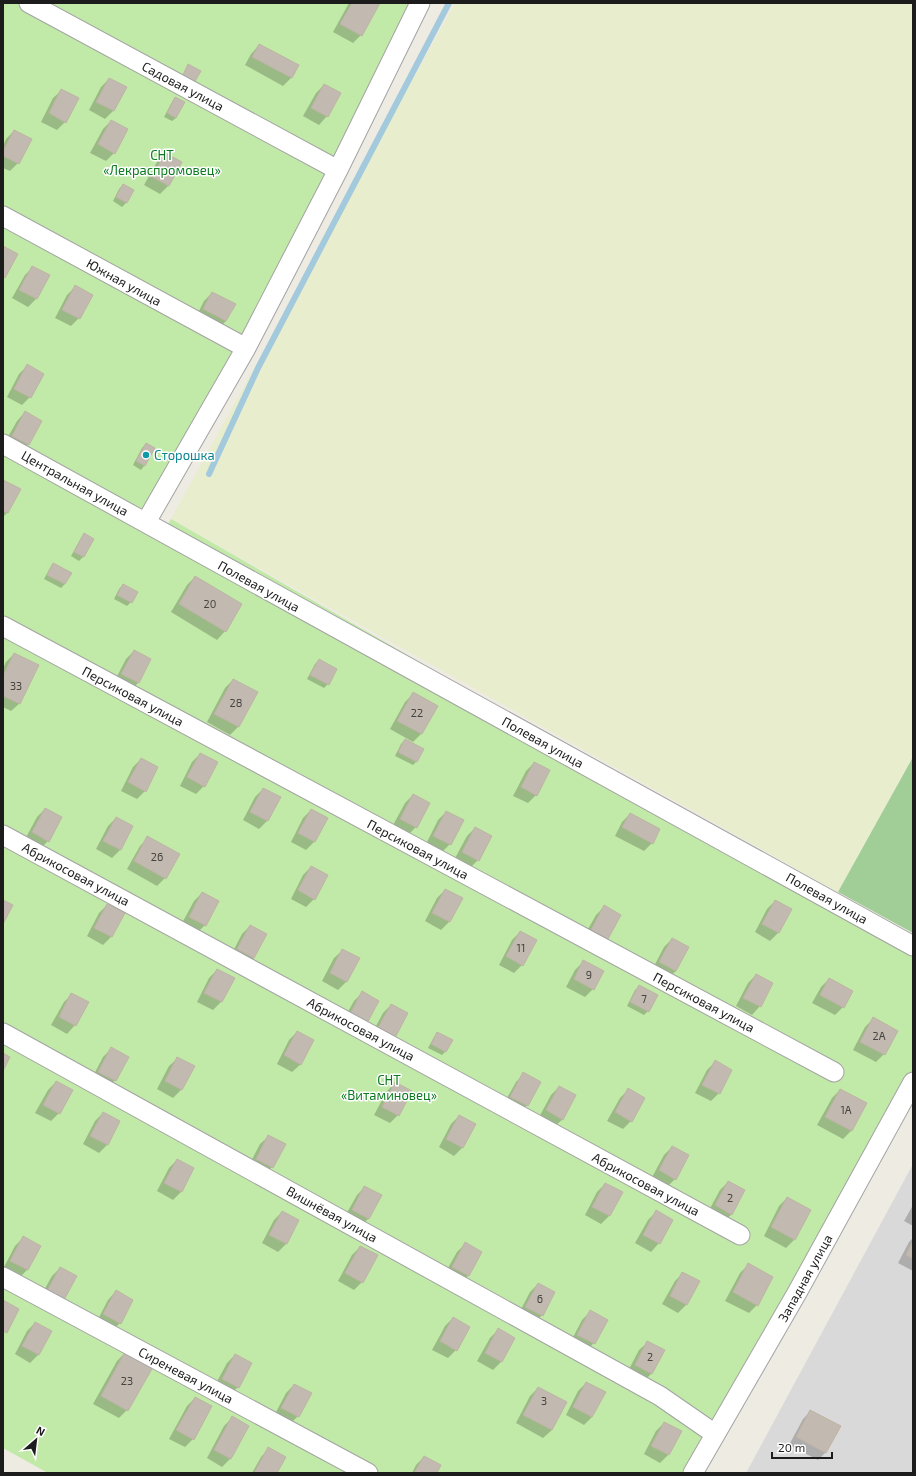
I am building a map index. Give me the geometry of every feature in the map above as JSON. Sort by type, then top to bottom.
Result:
[{"type":"street","name":"Садовая улица","points":[[29,3],[338,170]]},
{"type":"street","points":[[146,522],[246,348],[338,170],[420,3]]},
{"type":"street","name":"Южная улица","points":[[3,216],[246,348]]},
{"type":"street","name":"Центральная улица","points":[[3,444],[173,538]]},
{"type":"street","name":"Полевая улица","points":[[173,538],[913,946]]},
{"type":"street","name":"Персиковая улица","points":[[3,626],[834,1072]]},
{"type":"street","name":"Абрикосовая улица","points":[[3,835],[740,1235]]},
{"type":"street","name":"Вишнёвая улица","points":[[3,1033],[660,1396],[715,1434]]},
{"type":"street","name":"Западная улица","points":[[693,1473],[798,1291],[913,1082]]},
{"type":"street","name":"Сиреневая улица","points":[[3,1277],[368,1473]]},
{"type":"shaded area","points":[[913,1164],[913,1473],[746,1473]]},
{"type":"green space","name":"СНТ «Лекраспромовец»","points":[[3,3],[420,3],[146,522],[3,444]]},
{"type":"green space","points":[[455,3],[913,3],[913,757],[838,892],[171,519]]},
{"type":"green space","name":"СНТ «Витаминовец»","points":[[3,450],[162,535],[171,519],[913,945],[913,1078],[686,1473],[48,1473],[3,1448]]},
{"type":"green space","points":[[913,757],[913,933],[838,892]]},
{"type":"building","points":[[352,3],[380,3],[362,36],[340,24]]},
{"type":"building","points":[[259,44],[299,65],[292,78],[252,57]]},
{"type":"building","points":[[188,64],[201,71],[194,83],[182,77]]},
{"type":"building","points":[[109,78],[127,87],[114,111],[96,102]]},
{"type":"building","points":[[324,84],[341,93],[328,117],[311,108]]},
{"type":"building","points":[[61,89],[79,98],[66,123],[49,113]]},
{"type":"building","points":[[175,97],[185,102],[176,118],[167,113]]},
{"type":"building","points":[[111,120],[128,129],[115,154],[98,144]]},
{"type":"building","points":[[14,130],[32,139],[19,164],[3,156],[3,151]]},
{"type":"building","points":[[165,153],[182,162],[169,186],[152,177]]},
{"type":"building","points":[[123,184],[134,190],[127,203],[116,197]]},
{"type":"building","points":[[3,246],[18,254],[5,278],[3,277]]},
{"type":"building","points":[[32,266],[50,275],[37,299],[19,290]]},
{"type":"building","points":[[75,285],[93,295],[80,319],[62,310]]},
{"type":"building","points":[[212,292],[236,304],[226,321],[203,309]]},
{"type":"building","points":[[27,364],[44,374],[31,398],[14,389]]},
{"type":"building","points":[[25,411],[42,421],[29,445],[12,436]]},
{"type":"building","name":"Сторошка","points":[[146,443],[155,448],[145,466],[136,461]]},
{"type":"building","points":[[3,480],[21,489],[8,513],[3,511]]},
{"type":"building","points":[[84,533],[94,539],[84,557],[74,552]]},
{"type":"building","points":[[53,563],[72,573],[65,584],[47,575]]},
{"type":"building","points":[[195,576],[242,604],[226,632],[179,604]]},
{"type":"building","points":[[123,584],[138,592],[132,603],[117,595]]},
{"type":"building","points":[[134,650],[151,659],[139,683],[121,674]]},
{"type":"building","points":[[14,653],[39,665],[20,704],[3,696],[3,676]]},
{"type":"building","points":[[319,659],[337,669],[329,685],[310,675]]},
{"type":"building","points":[[233,679],[258,692],[239,727],[214,714]]},
{"type":"building","points":[[413,692],[438,706],[422,734],[397,721]]},
{"type":"building","points":[[405,739],[424,749],[417,762],[398,752]]},
{"type":"building","points":[[200,753],[218,762],[205,787],[187,777]]},
{"type":"building","points":[[141,758],[158,767],[146,792],[128,782]]},
{"type":"building","points":[[534,762],[550,770],[537,796],[521,787]]},
{"type":"building","points":[[263,788],[281,797],[268,821],[250,812]]},
{"type":"building","points":[[413,794],[430,803],[417,828],[400,819]]},
{"type":"building","points":[[45,808],[62,817],[49,842],[32,832]]},
{"type":"building","points":[[311,809],[328,818],[315,842],[298,833]]},
{"type":"building","points":[[446,811],[464,820],[451,845],[433,836]]},
{"type":"building","points":[[630,813],[660,829],[653,844],[622,827]]},
{"type":"building","points":[[116,817],[133,826],[121,850],[103,841]]},
{"type":"building","points":[[475,827],[492,836],[479,861],[462,852]]},
{"type":"building","points":[[147,836],[180,854],[166,879],[134,861]]},
{"type":"building","points":[[311,866],[328,875],[315,900],[298,890]]},
{"type":"building","points":[[445,889],[463,898],[450,922],[432,913]]},
{"type":"building","points":[[202,892],[219,901],[206,926],[189,917]]},
{"type":"building","points":[[3,900],[13,905],[3,924]]},
{"type":"building","points":[[775,900],[792,909],[779,933],[762,924]]},
{"type":"building","points":[[107,904],[125,913],[112,937],[94,928]]},
{"type":"building","points":[[604,905],[621,915],[608,939],[591,930]]},
{"type":"building","points":[[250,925],[267,934],[254,958],[237,949]]},
{"type":"building","points":[[520,931],[537,940],[523,966],[506,956]]},
{"type":"building","points":[[672,938],[689,947],[676,971],[659,962]]},
{"type":"building","points":[[342,949],[360,958],[347,982],[330,973]]},
{"type":"building","points":[[583,960],[604,971],[594,990],[574,979]]},
{"type":"building","points":[[217,969],[235,978],[222,1002],[204,993]]},
{"type":"building","points":[[756,974],[773,983],[761,1007],[743,998]]},
{"type":"building","points":[[829,978],[853,991],[844,1008],[820,995]]},
{"type":"building","points":[[639,985],[658,995],[649,1012],[630,1002]]},
{"type":"building","points":[[362,991],[379,1001],[366,1025],[349,1016]]},
{"type":"building","points":[[71,993],[89,1002],[76,1026],[59,1017]]},
{"type":"building","points":[[391,1004],[408,1013],[395,1038],[378,1028]]},
{"type":"building","points":[[873,1017],[898,1031],[885,1055],[860,1042]]},
{"type":"building","points":[[297,1031],[314,1040],[301,1065],[284,1055]]},
{"type":"building","points":[[437,1032],[453,1040],[446,1052],[431,1044]]},
{"type":"building","points":[[111,1047],[129,1057],[116,1081],[98,1072]]},
{"type":"building","points":[[3,1053],[10,1057],[3,1071]]},
{"type":"building","points":[[177,1057],[195,1066],[182,1090],[165,1081]]},
{"type":"building","points":[[715,1060],[732,1070],[720,1094],[702,1085]]},
{"type":"building","points":[[523,1072],[541,1082],[528,1106],[510,1097]]},
{"type":"building","points":[[56,1081],[73,1090],[60,1114],[43,1105]]},
{"type":"building","points":[[395,1082],[412,1091],[399,1116],[382,1107]]},
{"type":"building","points":[[559,1086],[576,1095],[563,1120],[546,1110]]},
{"type":"building","points":[[628,1088],[645,1098],[632,1122],[615,1112]]},
{"type":"building","points":[[840,1089],[867,1103],[852,1131],[825,1117]]},
{"type":"building","points":[[103,1112],[120,1121],[108,1145],[90,1136]]},
{"type":"building","points":[[459,1115],[476,1124],[463,1148],[446,1139]]},
{"type":"building","points":[[268,1135],[286,1144],[273,1168],[256,1159]]},
{"type":"building","points":[[672,1146],[689,1155],[676,1180],[659,1170]]},
{"type":"building","points":[[177,1159],[194,1168],[182,1192],[164,1183]]},
{"type":"building","points":[[728,1181],[745,1190],[732,1215],[715,1205]]},
{"type":"building","points":[[605,1183],[623,1192],[610,1216],[592,1207]]},
{"type":"building","points":[[364,1186],[382,1195],[369,1219],[352,1210]]},
{"type":"building","points":[[787,1197],[811,1210],[795,1240],[771,1227]]},
{"type":"building","points":[[656,1210],[673,1220],[660,1244],[643,1235]]},
{"type":"building","points":[[282,1211],[299,1220],[287,1244],[269,1235]]},
{"type":"building","points":[[23,1236],[41,1246],[28,1270],[10,1261]]},
{"type":"building","points":[[913,1241],[913,1259],[906,1255]]},
{"type":"building","points":[[465,1242],[482,1252],[469,1276],[452,1267]]},
{"type":"building","points":[[360,1246],[378,1255],[363,1283],[345,1273]]},
{"type":"building","points":[[748,1263],[773,1277],[758,1306],[733,1292]]},
{"type":"building","points":[[60,1267],[77,1276],[64,1300],[47,1291]]},
{"type":"building","points":[[682,1272],[700,1281],[687,1305],[670,1296]]},
{"type":"building","points":[[538,1283],[555,1292],[543,1316],[525,1307]]},
{"type":"building","points":[[116,1290],[133,1300],[121,1324],[103,1314]]},
{"type":"building","points":[[3,1300],[19,1309],[7,1333],[3,1331]]},
{"type":"building","points":[[590,1310],[608,1320],[595,1344],[577,1335]]},
{"type":"building","points":[[453,1317],[470,1327],[457,1351],[440,1341]]},
{"type":"building","points":[[35,1322],[52,1331],[39,1355],[22,1346]]},
{"type":"building","points":[[498,1328],[515,1338],[502,1362],[485,1353]]},
{"type":"building","points":[[647,1341],[665,1350],[652,1374],[635,1365]]},
{"type":"building","points":[[125,1352],[153,1367],[128,1411],[101,1396]]},
{"type":"building","points":[[235,1354],[252,1363],[239,1388],[222,1379]]},
{"type":"building","points":[[586,1382],[606,1392],[592,1417],[573,1407]]},
{"type":"building","points":[[294,1384],[312,1393],[299,1417],[281,1408]]},
{"type":"building","points":[[538,1387],[567,1402],[552,1430],[523,1415]]},
{"type":"building","points":[[195,1397],[212,1406],[194,1440],[176,1430]]},
{"type":"building","points":[[810,1410],[841,1426],[826,1453],[796,1437]]},
{"type":"building","points":[[232,1416],[249,1426],[231,1459],[214,1450]]},
{"type":"building","points":[[664,1422],[682,1431],[669,1455],[651,1446]]},
{"type":"building","points":[[268,1447],[286,1457],[277,1473],[254,1473]]},
{"type":"building","points":[[424,1456],[441,1465],[437,1473],[414,1473]]},
{"type":"waterway","points":[[209,474],[258,368],[449,3]]},
{"type":"place","name":"Сторошка","points":[[146,455]]}]
